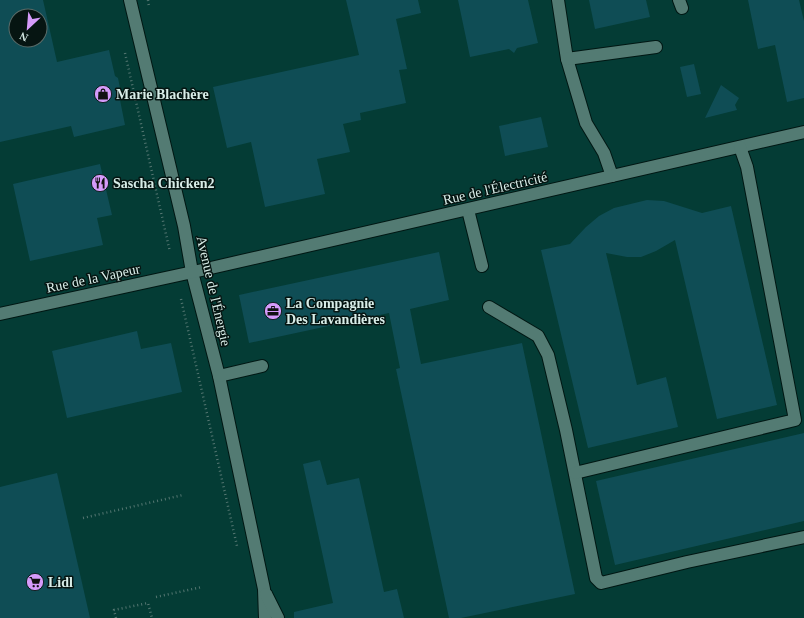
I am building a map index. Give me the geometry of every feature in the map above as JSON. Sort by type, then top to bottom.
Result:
[{"type":"street","name":"Avenue de l'Énergie","points":[[130,0],[184,226],[192,272],[219,376],[264,589],[265,618]]},
{"type":"street","points":[[558,0],[567,59],[586,123],[604,153],[612,176]]},
{"type":"street","points":[[567,59],[656,47]]},
{"type":"street","name":"Rue de l'Électricité","points":[[192,272],[804,132]]},
{"type":"street","points":[[575,473],[795,420],[747,167],[740,147]]},
{"type":"street","points":[[468,210],[482,266]]},
{"type":"street","name":"Rue de la Vapeur","points":[[0,314],[192,272]]},
{"type":"street","points":[[489,307],[538,336],[548,355],[575,473],[596,578],[601,583],[687,562],[804,537]]},
{"type":"street","points":[[219,376],[262,366]]},
{"type":"street","name":"Avenue de l'Énergie","points":[[264,589],[278,618]]},
{"type":"path","points":[[123,46],[170,252]]},
{"type":"path","points":[[181,299],[239,553]]},
{"type":"path","points":[[83,518],[183,495]]},
{"type":"path","points":[[156,598],[202,587]]},
{"type":"path","points":[[116,618],[114,610],[148,603],[152,618]]},
{"type":"shaded area","points":[[0,0],[804,0],[804,618],[0,618]]},
{"type":"building","points":[[0,0],[43,0],[45,8],[8,8],[8,48],[48,48],[48,22],[57,62],[109,50],[115,76],[118,78],[122,98],[120,100],[125,125],[74,137],[71,126],[0,142]]},
{"type":"building","points":[[346,0],[418,0],[421,13],[396,19],[407,69],[399,70],[406,103],[360,113],[361,120],[343,124],[350,152],[317,159],[325,194],[265,207],[251,142],[227,148],[213,87],[359,55]]},
{"type":"building","points":[[458,0],[528,0],[538,43],[517,48],[514,53],[509,49],[470,57]]},
{"type":"building","points":[[589,0],[646,0],[650,17],[595,29]]},
{"type":"building","points":[[748,0],[799,0],[804,21],[804,98],[787,102],[775,45],[758,49]]},
{"type":"building","points":[[694,64],[701,94],[687,97],[680,67]]},
{"type":"building","points":[[721,85],[739,98],[735,105],[737,110],[705,118]]},
{"type":"building","points":[[541,117],[548,147],[505,156],[499,126]]},
{"type":"building","points":[[100,164],[112,215],[97,218],[103,245],[30,261],[13,184]]},
{"type":"building","points":[[647,200],[664,201],[702,213],[731,206],[777,405],[717,419],[675,240],[656,251],[641,257],[627,257],[606,253],[637,385],[666,377],[678,427],[588,448],[541,250],[570,244],[599,216],[614,208]]},
{"type":"building","points":[[439,252],[449,300],[410,309],[421,364],[522,343],[575,594],[461,618],[449,618],[396,369],[400,368],[389,313],[249,343],[239,295]]},
{"type":"building","points":[[137,331],[141,349],[171,343],[182,392],[67,418],[52,351]]},
{"type":"building","points":[[804,433],[804,521],[615,565],[596,481]]},
{"type":"building","points":[[320,460],[327,485],[359,478],[384,592],[397,589],[404,618],[294,618],[294,612],[333,603],[303,464]]},
{"type":"building","points":[[57,473],[90,618],[0,618],[0,487]]},
{"type":"place","name":"Marie Blachère","points":[[103,94]]},
{"type":"place","name":"Sascha Chicken2","points":[[100,183]]},
{"type":"place","name":"La Compagnie Des Lavandières","points":[[273,311]]},
{"type":"place","name":"Lidl","points":[[35,582]]}]
